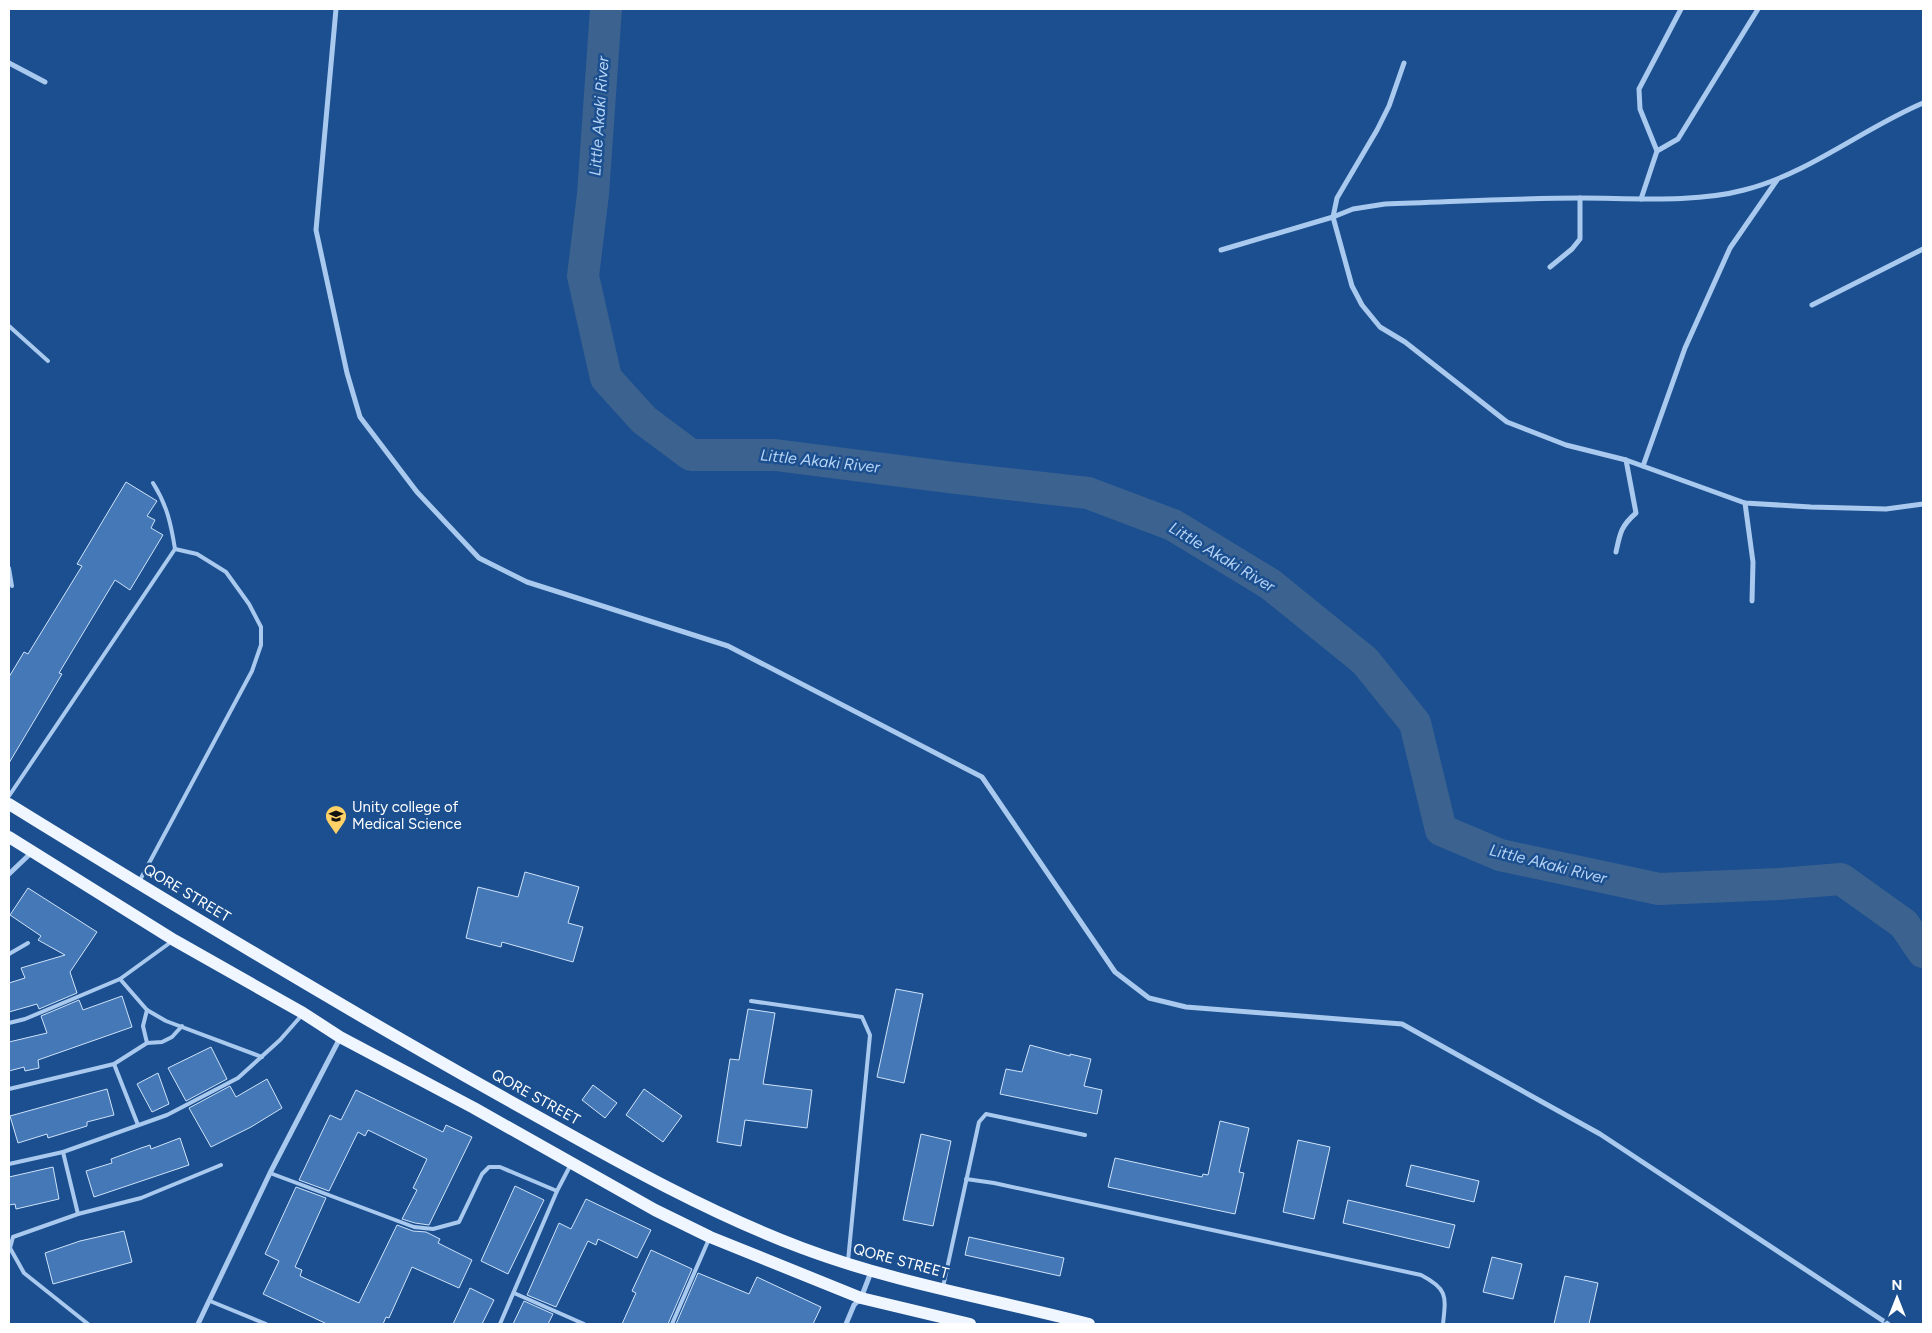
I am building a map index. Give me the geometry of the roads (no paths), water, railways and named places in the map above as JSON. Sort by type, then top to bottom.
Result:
[{"type":"main road","name":"QORE STREET","points":[[9,804],[138,884],[388,1032],[622,1164],[703,1205],[800,1248],[870,1272],[1089,1324]]},
{"type":"main road","points":[[9,837],[174,940],[303,1013],[340,1037],[474,1108],[655,1210],[710,1236],[861,1298],[970,1324]]},
{"type":"street","points":[[336,9],[316,230],[347,373],[360,417],[416,492],[479,558],[527,582],[728,646],[982,777],[1116,972],[1149,998],[1186,1008],[1402,1024],[1600,1134],[1888,1324]]},
{"type":"street","points":[[1658,151],[1640,109],[1639,89],[1681,9]]},
{"type":"street","points":[[1641,199],[1658,151],[1678,139],[1758,9]]},
{"type":"street","points":[[9,63],[45,82]]},
{"type":"street","points":[[1404,63],[1389,106],[1337,198],[1332,217],[1352,286],[1362,305],[1380,327],[1405,342],[1507,422],[1566,445],[1626,460],[1744,503],[1886,509],[1923,504]]},
{"type":"street","points":[[1222,250],[1353,209],[1385,204],[1580,198],[1641,199],[1702,196],[1734,192],[1778,180],[1880,124],[1923,103]]},
{"type":"street","points":[[1643,466],[1685,348],[1730,248],[1778,180]]},
{"type":"street","points":[[1550,267],[1572,249],[1580,239],[1580,198]]},
{"type":"street","points":[[1812,305],[1923,249]]},
{"type":"street","points":[[1616,552],[1620,532],[1628,520],[1636,513],[1626,460]]},
{"type":"street","points":[[1744,503],[1753,562],[1752,602]]},
{"type":"street","points":[[9,874],[32,852]]},
{"type":"street","points":[[198,1324],[270,1173],[340,1037]]},
{"type":"street","points":[[846,1324],[854,1305],[861,1298],[870,1272]]},
{"type":"lane","points":[[9,326],[48,361]]},
{"type":"lane","points":[[9,796],[175,549],[171,525],[163,500],[153,483]]},
{"type":"lane","points":[[138,884],[252,671],[261,645],[261,627],[250,604],[226,572],[197,554],[175,549]]},
{"type":"lane","points":[[9,568],[12,586]]},
{"type":"lane","points":[[9,1023],[25,1019],[120,979],[174,940]]},
{"type":"lane","points":[[9,954],[28,943]]},
{"type":"lane","points":[[120,979],[147,1010],[166,1021],[262,1057]]},
{"type":"lane","points":[[751,1001],[862,1017],[870,1035],[847,1264]]},
{"type":"lane","points":[[147,1010],[144,1026],[147,1043]]},
{"type":"lane","points":[[9,1164],[63,1152],[168,1115],[238,1078],[262,1057],[303,1013]]},
{"type":"lane","points":[[9,1089],[114,1064],[147,1043],[162,1042],[172,1037],[182,1026]]},
{"type":"lane","points":[[114,1064],[138,1125]]},
{"type":"lane","points":[[942,1290],[979,1122],[986,1114],[1085,1135]]},
{"type":"lane","points":[[63,1152],[78,1214]]},
{"type":"lane","points":[[500,1324],[571,1164]]},
{"type":"lane","points":[[88,1324],[24,1273],[10,1248],[13,1238],[78,1214],[141,1198],[221,1165]]},
{"type":"lane","points":[[270,1173],[414,1227],[433,1229],[459,1222],[482,1174],[489,1167],[500,1167],[558,1191]]},
{"type":"lane","points":[[966,1179],[994,1183],[1421,1275],[1437,1284],[1445,1299],[1443,1324]]},
{"type":"lane","points":[[672,1324],[710,1236]]},
{"type":"lane","points":[[514,1294],[574,1322],[584,1324]]},
{"type":"lane","points":[[210,1301],[266,1324]]},
{"type":"waterway","name":"Little Akaki River","points":[[606,9],[593,194],[583,276],[606,378],[644,420],[691,455],[775,455],[1088,493],[1173,525],[1270,584],[1365,661],[1415,723],[1441,830],[1500,855],[1659,889],[1778,884],[1841,879],[1904,924],[1923,952]]},
{"type":"place","name":"Unity college of Medical Science","points":[[336,835]]}]
